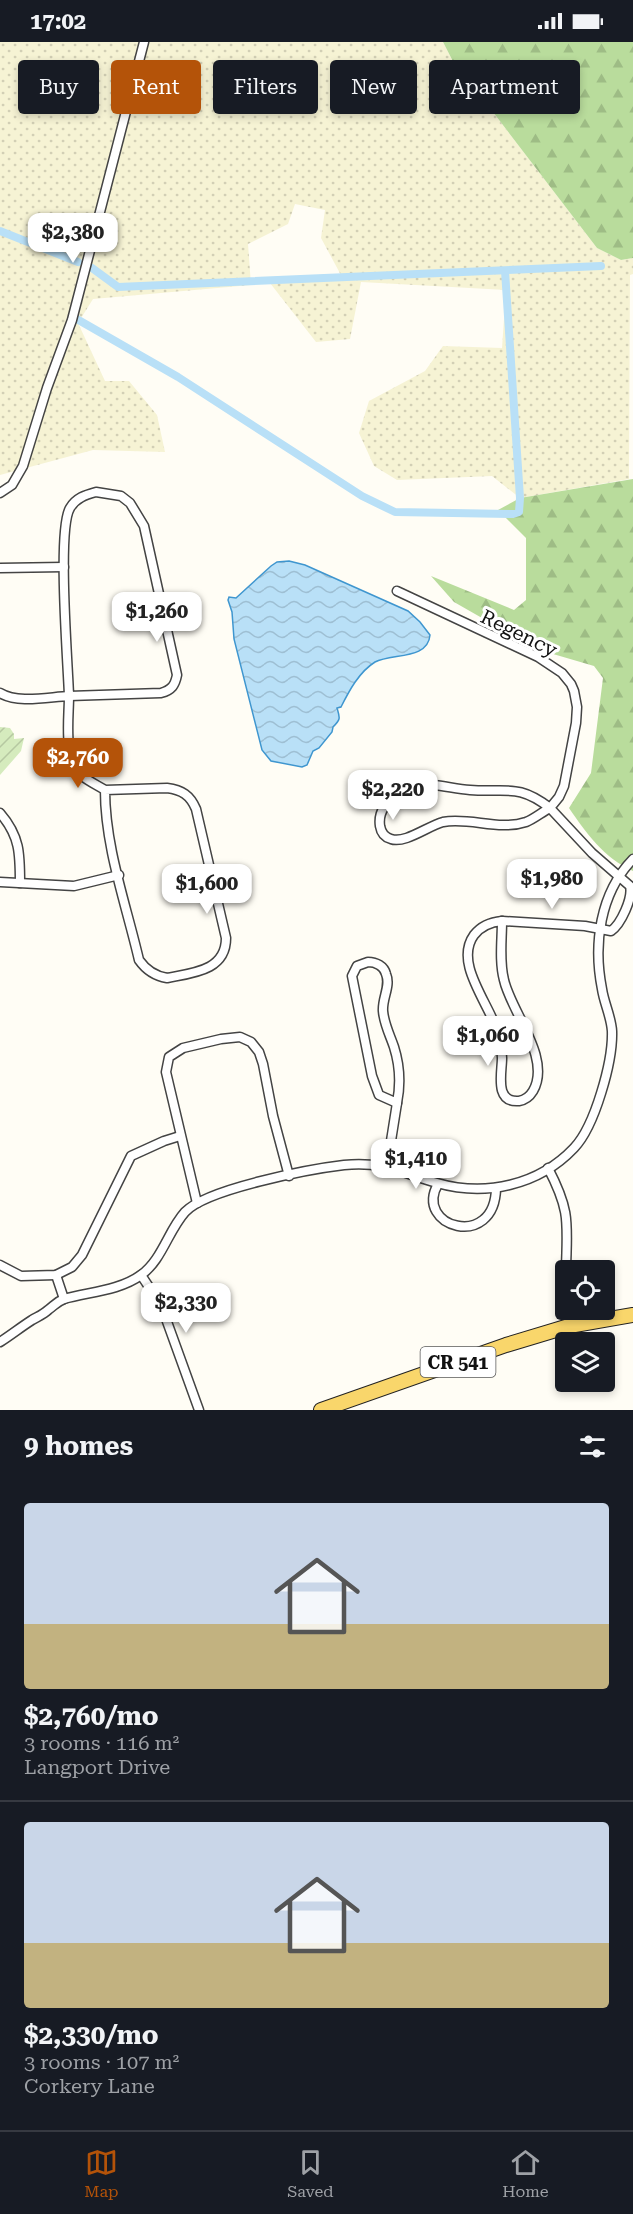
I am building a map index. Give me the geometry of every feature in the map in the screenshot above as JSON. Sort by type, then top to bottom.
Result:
[{"type":"main road","name":"CR 541","points":[[321,1410],[506,1345],[578,1324],[633,1315]]},
{"type":"street","points":[[0,493],[12,485],[23,466],[47,388],[72,320],[144,42]]},
{"type":"street","points":[[0,693],[6,697],[16,698],[69,696],[161,693],[173,687],[177,675],[144,526],[130,502],[121,496],[96,492],[78,499],[70,508],[65,519],[64,567],[69,696],[70,748],[72,760],[84,777],[105,789],[177,789],[192,800],[196,808],[226,938],[226,947],[220,960],[211,967],[167,978],[152,973],[139,960],[105,814],[105,789]]},
{"type":"street","points":[[0,568],[64,567]]},
{"type":"street","name":"Regency","points":[[397,591],[538,657],[562,673],[571,684],[577,707],[576,723],[564,786],[550,808]]},
{"type":"street","points":[[502,921],[501,967],[504,983],[532,1046],[537,1068],[537,1081],[532,1093],[518,1101],[511,1100],[502,1093],[500,1080],[502,1059],[499,1038],[495,1024],[471,974],[467,959],[470,944],[477,931],[490,923],[502,921],[585,926],[611,932],[615,929],[632,890],[620,876],[592,853],[550,808],[533,796],[518,790],[424,786],[400,794],[387,804],[380,816],[380,829],[387,838],[397,840],[444,822],[462,821],[506,825],[521,823],[550,808]]},
{"type":"street","points":[[0,813],[11,826],[20,852],[20,883]]},
{"type":"street","points":[[0,1342],[48,1311],[55,1303],[64,1299],[91,1295],[141,1275],[156,1259],[178,1220],[197,1203],[222,1192],[345,1165],[387,1166],[438,1184],[470,1189],[496,1188],[520,1183],[566,1156],[581,1141],[591,1121],[604,1082],[612,1032],[600,979],[598,953],[600,930],[603,908],[620,876],[633,859]]},
{"type":"street","points":[[0,882],[74,886],[119,875]]},
{"type":"street","points":[[387,1166],[397,1103],[400,1075],[398,1060],[385,1024],[383,1008],[387,974],[374,962],[362,963],[354,970],[352,981],[372,1076],[379,1095],[397,1103]]},
{"type":"street","points":[[197,1203],[166,1072],[169,1057],[183,1048],[234,1037],[246,1039],[255,1046],[263,1064],[273,1116],[289,1176]]},
{"type":"street","points":[[0,1265],[21,1276],[57,1275],[72,1267],[82,1255],[131,1156],[180,1136]]},
{"type":"street","points":[[548,1168],[563,1198],[567,1217],[567,1260]]},
{"type":"street","points":[[438,1184],[433,1197],[436,1212],[443,1220],[459,1226],[476,1225],[486,1218],[495,1203],[496,1188]]},
{"type":"street","points":[[57,1275],[64,1299]]},
{"type":"street","points":[[141,1275],[161,1305],[199,1410]]},
{"type":"street","points":[[577,1320],[578,1324]]},
{"type":"shaded area","points":[[0,42],[443,42],[452,60],[429,60],[429,114],[494,114],[597,248],[621,260],[633,258],[633,274],[630,275],[629,479],[520,498],[492,476],[397,480],[374,466],[359,433],[369,401],[425,371],[443,346],[502,348],[506,290],[361,282],[350,339],[316,342],[270,283],[342,277],[321,238],[325,210],[295,204],[288,224],[248,244],[251,285],[93,299],[78,323],[105,381],[129,381],[157,415],[165,452],[93,450],[0,475]]},
{"type":"green space","points":[[443,42],[633,42],[633,258],[621,260],[597,248],[494,114],[580,114],[580,60],[452,60]]},
{"type":"green space","points":[[633,479],[633,871],[604,852],[569,808],[591,773],[603,678],[594,666],[536,649],[454,602],[431,576],[514,610],[526,600],[526,538],[498,510],[520,498]]},
{"type":"green space","points":[[0,727],[10,728],[14,739],[24,738],[21,751],[0,775]]},
{"type":"water","points":[[289,561],[305,565],[408,611],[430,635],[428,643],[423,648],[416,652],[375,662],[359,676],[341,707],[337,708],[339,718],[332,732],[319,748],[313,751],[307,765],[302,767],[271,761],[262,750],[234,639],[232,612],[228,600],[229,597],[236,598],[277,562]]},
{"type":"waterway","points":[[0,231],[78,262]]},
{"type":"waterway","points":[[92,268],[118,287],[601,266]]},
{"type":"waterway","points":[[75,318],[178,377],[362,496],[395,512],[513,514],[519,512],[520,498],[505,271]]}]
